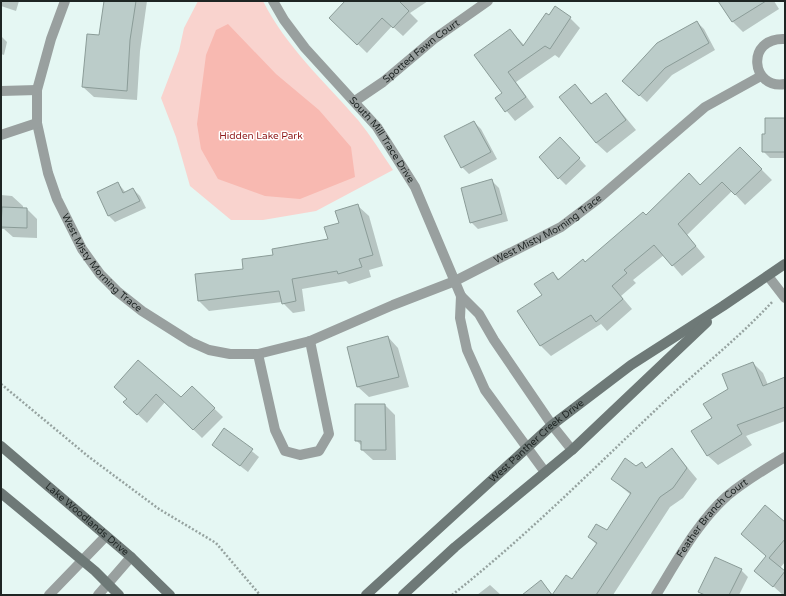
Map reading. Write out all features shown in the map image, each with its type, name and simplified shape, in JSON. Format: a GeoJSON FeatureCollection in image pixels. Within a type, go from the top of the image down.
{"type":"FeatureCollection","features":[{"type":"Feature","properties":{"kind":"street","name":"West Misty Morning Trace"},"geometry":{"type":"LineString","coordinates":[[65,1],[51,39],[37,90],[37,123],[48,173],[57,199],[82,249],[100,274],[118,292],[142,311],[191,342],[209,350],[230,354],[258,354],[310,341],[393,305],[455,281],[561,227],[598,199],[705,107],[761,76]]}},
{"type":"Feature","properties":{"kind":"street","name":"South Mill Trace Drive"},"geometry":{"type":"LineString","coordinates":[[273,1],[284,20],[305,48],[355,101],[377,127],[415,187],[461,296],[479,314],[494,340],[552,424],[572,450]]}},
{"type":"Feature","properties":{"kind":"street","name":"Spotted Fawn Court"},"geometry":{"type":"LineString","coordinates":[[355,101],[383,82],[434,39],[488,1]]}},
{"type":"Feature","properties":{"kind":"street"},"geometry":{"type":"LineString","coordinates":[[785,39],[769,41],[763,46],[757,60],[761,76],[773,84],[785,84]]}},
{"type":"Feature","properties":{"kind":"street"},"geometry":{"type":"LineString","coordinates":[[1,91],[37,90]]}},
{"type":"Feature","properties":{"kind":"street"},"geometry":{"type":"LineString","coordinates":[[1,135],[37,123]]}},
{"type":"Feature","properties":{"kind":"street","name":"West Panther Creek Drive"},"geometry":{"type":"LineString","coordinates":[[366,595],[552,424],[631,365],[785,264]]}},
{"type":"Feature","properties":{"kind":"street"},"geometry":{"type":"LineString","coordinates":[[768,276],[783,295]]}},
{"type":"Feature","properties":{"kind":"street","name":"South Mill Trace Drive"},"geometry":{"type":"LineString","coordinates":[[461,296],[460,318],[467,350],[485,390],[526,448],[546,472]]}},
{"type":"Feature","properties":{"kind":"street","name":"West Panther Creek Drive"},"geometry":{"type":"LineString","coordinates":[[403,595],[456,547],[572,450],[723,306]]}},
{"type":"Feature","properties":{"kind":"street"},"geometry":{"type":"LineString","coordinates":[[258,354],[275,430],[285,451],[300,455],[319,451],[329,434],[310,341]]}},
{"type":"Feature","properties":{"kind":"street","name":"Lake Woodlands Drive"},"geometry":{"type":"LineString","coordinates":[[1,446],[131,557],[170,595]]}},
{"type":"Feature","properties":{"kind":"street","name":"Feather Branch Court"},"geometry":{"type":"LineString","coordinates":[[656,595],[682,552],[705,520],[726,497],[755,475],[785,457]]}},
{"type":"Feature","properties":{"kind":"street"},"geometry":{"type":"LineString","coordinates":[[1,493],[83,561],[119,595]]}},
{"type":"Feature","properties":{"kind":"street"},"geometry":{"type":"LineString","coordinates":[[49,595],[106,536]]}},
{"type":"Feature","properties":{"kind":"street"},"geometry":{"type":"LineString","coordinates":[[98,595],[131,557]]}},
{"type":"Feature","properties":{"kind":"path"},"geometry":{"type":"LineString","coordinates":[[452,595],[540,522],[681,385],[752,324],[783,295]]}},
{"type":"Feature","properties":{"kind":"path"},"geometry":{"type":"LineString","coordinates":[[1,384],[89,457],[159,509],[216,543],[260,595]]}},
{"type":"Feature","properties":{"kind":"green space","name":"Hidden Lake Park"},"geometry":{"type":"Polygon","coordinates":[[[198,1],[263,1],[272,18],[294,49],[358,120],[393,170],[316,211],[263,220],[231,220],[190,186],[176,137],[161,98],[179,51],[184,28],[198,1]]]}},
{"type":"Feature","properties":{"kind":"shaded area"},"geometry":{"type":"Polygon","coordinates":[[[228,24],[276,74],[319,110],[351,147],[355,177],[300,199],[265,196],[218,179],[201,149],[197,124],[206,55],[216,30],[228,24]]]}},
{"type":"Feature","properties":{"kind":"building"},"geometry":{"type":"Polygon","coordinates":[[[104,1],[136,1],[130,40],[127,91],[82,87],[87,34],[99,35],[104,1]]]}},
{"type":"Feature","properties":{"kind":"building"},"geometry":{"type":"Polygon","coordinates":[[[345,1],[399,1],[409,11],[393,28],[382,18],[357,45],[329,18],[345,1]]]}},
{"type":"Feature","properties":{"kind":"building"},"geometry":{"type":"Polygon","coordinates":[[[718,1],[766,1],[732,22],[718,1]]]}},
{"type":"Feature","properties":{"kind":"building"},"geometry":{"type":"Polygon","coordinates":[[[555,6],[571,17],[550,49],[545,46],[508,72],[526,97],[505,112],[495,98],[502,93],[474,55],[510,29],[523,46],[546,13],[549,15],[555,6]]]}},
{"type":"Feature","properties":{"kind":"building"},"geometry":{"type":"Polygon","coordinates":[[[697,21],[709,43],[665,68],[639,96],[622,81],[657,43],[697,21]]]}},
{"type":"Feature","properties":{"kind":"building"},"geometry":{"type":"Polygon","coordinates":[[[575,84],[591,104],[606,93],[626,120],[596,143],[559,97],[575,84]]]}},
{"type":"Feature","properties":{"kind":"building"},"geometry":{"type":"Polygon","coordinates":[[[765,118],[785,118],[785,152],[762,152],[762,134],[765,134],[765,118]]]}},
{"type":"Feature","properties":{"kind":"building"},"geometry":{"type":"Polygon","coordinates":[[[474,121],[491,152],[461,168],[444,136],[474,121]]]}},
{"type":"Feature","properties":{"kind":"building"},"geometry":{"type":"Polygon","coordinates":[[[560,137],[580,158],[558,179],[539,157],[560,137]]]}},
{"type":"Feature","properties":{"kind":"building"},"geometry":{"type":"Polygon","coordinates":[[[740,147],[762,169],[735,195],[722,182],[678,224],[696,246],[672,266],[654,245],[624,270],[627,273],[612,286],[623,299],[596,322],[591,315],[540,346],[517,311],[542,295],[534,284],[553,272],[558,280],[583,259],[585,262],[643,212],[646,215],[689,173],[700,185],[740,147]]]}},
{"type":"Feature","properties":{"kind":"building"},"geometry":{"type":"Polygon","coordinates":[[[492,179],[502,214],[470,223],[461,188],[492,179]]]}},
{"type":"Feature","properties":{"kind":"building"},"geometry":{"type":"Polygon","coordinates":[[[118,182],[123,193],[133,188],[140,201],[108,216],[97,192],[118,182]]]}},
{"type":"Feature","properties":{"kind":"building"},"geometry":{"type":"Polygon","coordinates":[[[358,204],[373,255],[359,259],[362,267],[338,274],[337,271],[292,279],[296,301],[282,304],[279,291],[198,301],[195,274],[243,269],[242,259],[273,255],[272,249],[328,239],[324,227],[339,223],[335,211],[358,204]]]}},
{"type":"Feature","properties":{"kind":"building"},"geometry":{"type":"Polygon","coordinates":[[[2,207],[27,208],[27,228],[1,227],[2,207]]]}},
{"type":"Feature","properties":{"kind":"building"},"geometry":{"type":"Polygon","coordinates":[[[388,336],[399,377],[357,387],[347,347],[388,336]]]}},
{"type":"Feature","properties":{"kind":"building"},"geometry":{"type":"Polygon","coordinates":[[[138,360],[181,397],[192,386],[215,408],[193,430],[156,394],[137,415],[123,402],[127,399],[114,387],[138,360]]]}},
{"type":"Feature","properties":{"kind":"building"},"geometry":{"type":"Polygon","coordinates":[[[753,362],[763,386],[785,377],[785,407],[737,425],[742,434],[707,456],[691,431],[712,418],[703,404],[728,389],[722,374],[753,362]]]}},
{"type":"Feature","properties":{"kind":"building"},"geometry":{"type":"Polygon","coordinates":[[[355,404],[385,404],[386,450],[361,450],[361,441],[355,441],[355,404]]]}},
{"type":"Feature","properties":{"kind":"building"},"geometry":{"type":"Polygon","coordinates":[[[224,428],[253,449],[240,466],[212,445],[224,428]]]}},
{"type":"Feature","properties":{"kind":"building"},"geometry":{"type":"Polygon","coordinates":[[[672,448],[687,468],[673,488],[660,497],[596,595],[552,595],[566,575],[572,579],[597,543],[588,537],[596,524],[607,530],[631,493],[611,479],[625,458],[636,466],[642,462],[646,468],[672,448]]]}},
{"type":"Feature","properties":{"kind":"building"},"geometry":{"type":"Polygon","coordinates":[[[765,505],[785,522],[785,539],[769,558],[785,571],[773,587],[754,571],[766,556],[741,534],[765,505]]]}},
{"type":"Feature","properties":{"kind":"building"},"geometry":{"type":"Polygon","coordinates":[[[715,557],[742,569],[729,595],[705,595],[698,592],[715,557]]]}},
{"type":"Feature","properties":{"kind":"building"},"geometry":{"type":"Polygon","coordinates":[[[541,580],[552,595],[522,595],[541,580]]]}}]}
